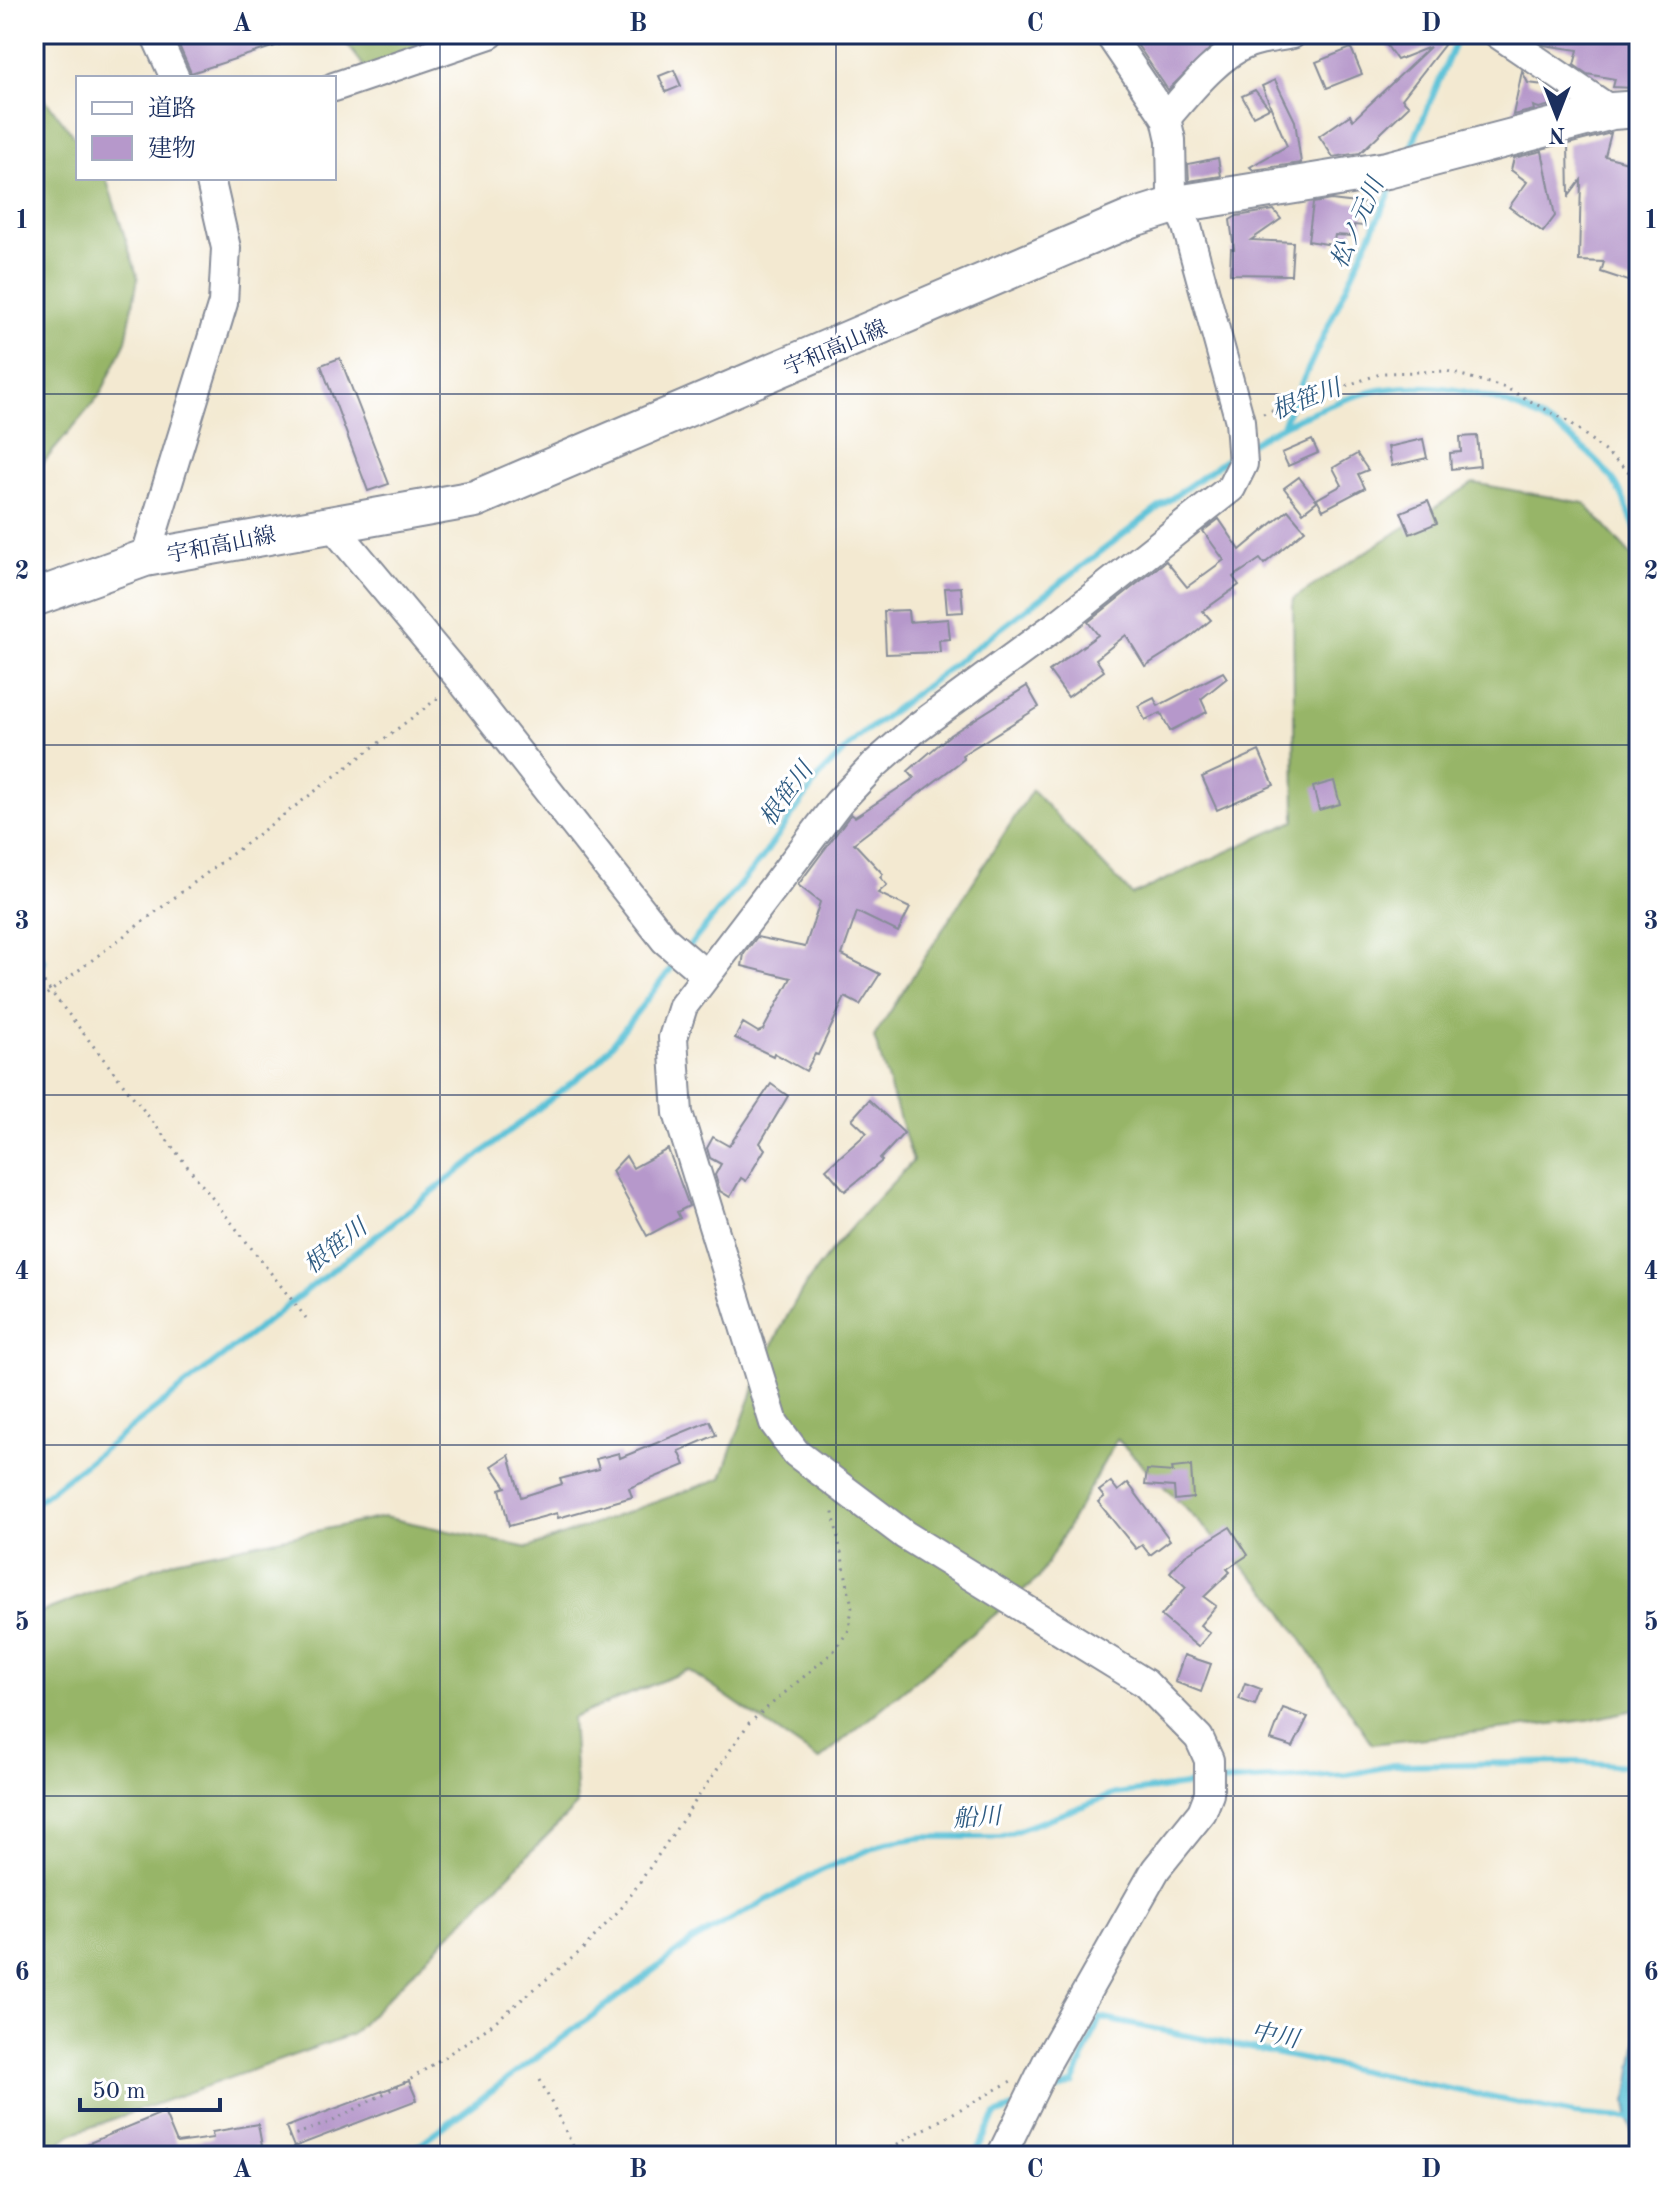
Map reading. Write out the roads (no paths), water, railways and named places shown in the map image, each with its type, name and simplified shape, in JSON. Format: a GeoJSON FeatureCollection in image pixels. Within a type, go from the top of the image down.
{"type":"FeatureCollection","features":[{"type":"Feature","properties":{"kind":"main road","name":"宇和高山線"},"geometry":{"type":"LineString","coordinates":[[34,598],[145,558],[475,499],[1130,219],[1177,204],[1402,166],[1626,110]]}},
{"type":"Feature","properties":{"kind":"street"},"geometry":{"type":"LineString","coordinates":[[155,34],[174,76]]}},
{"type":"Feature","properties":{"kind":"street"},"geometry":{"type":"LineString","coordinates":[[336,86],[490,34]]}},
{"type":"Feature","properties":{"kind":"street"},"geometry":{"type":"LineString","coordinates":[[1001,2156],[1048,2060],[1156,1869],[1202,1812],[1209,1794],[1209,1760],[1199,1738],[1145,1683],[905,1535],[796,1453],[774,1423],[678,1113],[673,1038],[683,1006],[701,972],[838,803],[873,766],[915,729],[1061,622],[1231,488],[1243,464],[1242,428],[1187,227],[1172,192],[1171,140],[1166,118],[1109,34]]}},
{"type":"Feature","properties":{"kind":"street"},"geometry":{"type":"LineString","coordinates":[[1166,118],[1191,89],[1234,52],[1249,43],[1292,34]]}},
{"type":"Feature","properties":{"kind":"street"},"geometry":{"type":"LineString","coordinates":[[1498,34],[1626,110]]}},
{"type":"Feature","properties":{"kind":"street"},"geometry":{"type":"LineString","coordinates":[[145,558],[205,372],[223,303],[226,248],[210,180]]}},
{"type":"Feature","properties":{"kind":"street"},"geometry":{"type":"LineString","coordinates":[[331,524],[461,680],[673,947],[701,972]]}},
{"type":"Feature","properties":{"kind":"water"},"geometry":{"type":"Polygon","coordinates":[[[1639,2028],[1639,2156],[1635,2156],[1627,2100],[1639,2028]]]}},
{"type":"Feature","properties":{"kind":"waterway","name":"松ノ元川"},"geometry":{"type":"LineString","coordinates":[[1409,152],[1459,34]]}},
{"type":"Feature","properties":{"kind":"waterway","name":"松ノ元川"},"geometry":{"type":"LineString","coordinates":[[1283,423],[1396,180]]}},
{"type":"Feature","properties":{"kind":"waterway","name":"根笹川"},"geometry":{"type":"LineString","coordinates":[[1251,443],[1317,410],[1371,392],[1417,387],[1479,395],[1538,417],[1589,453],[1615,483],[1639,537]]}},
{"type":"Feature","properties":{"kind":"waterway","name":"根笹川"},"geometry":{"type":"LineString","coordinates":[[687,949],[762,858],[822,773],[860,736],[1158,508],[1235,453]]}},
{"type":"Feature","properties":{"kind":"waterway"},"geometry":{"type":"LineString","coordinates":[[34,949],[44,961],[34,982]]}},
{"type":"Feature","properties":{"kind":"waterway","name":"根笹川"},"geometry":{"type":"LineString","coordinates":[[34,1504],[598,1062],[677,961]]}},
{"type":"Feature","properties":{"kind":"waterway","name":"船川"},"geometry":{"type":"LineString","coordinates":[[1216,1782],[1348,1775],[1393,1765],[1579,1762],[1639,1767]]}},
{"type":"Feature","properties":{"kind":"waterway","name":"船川"},"geometry":{"type":"LineString","coordinates":[[404,2156],[694,1940],[820,1871],[885,1843],[924,1837],[1000,1837],[1115,1794],[1201,1783]]}},
{"type":"Feature","properties":{"kind":"waterway","name":"中川"},"geometry":{"type":"LineString","coordinates":[[1042,2096],[1073,2084],[1100,2018],[1574,2114],[1639,2119]]}},
{"type":"Feature","properties":{"kind":"waterway","name":"中川"},"geometry":{"type":"LineString","coordinates":[[974,2156],[996,2115],[1013,2108]]}}]}
